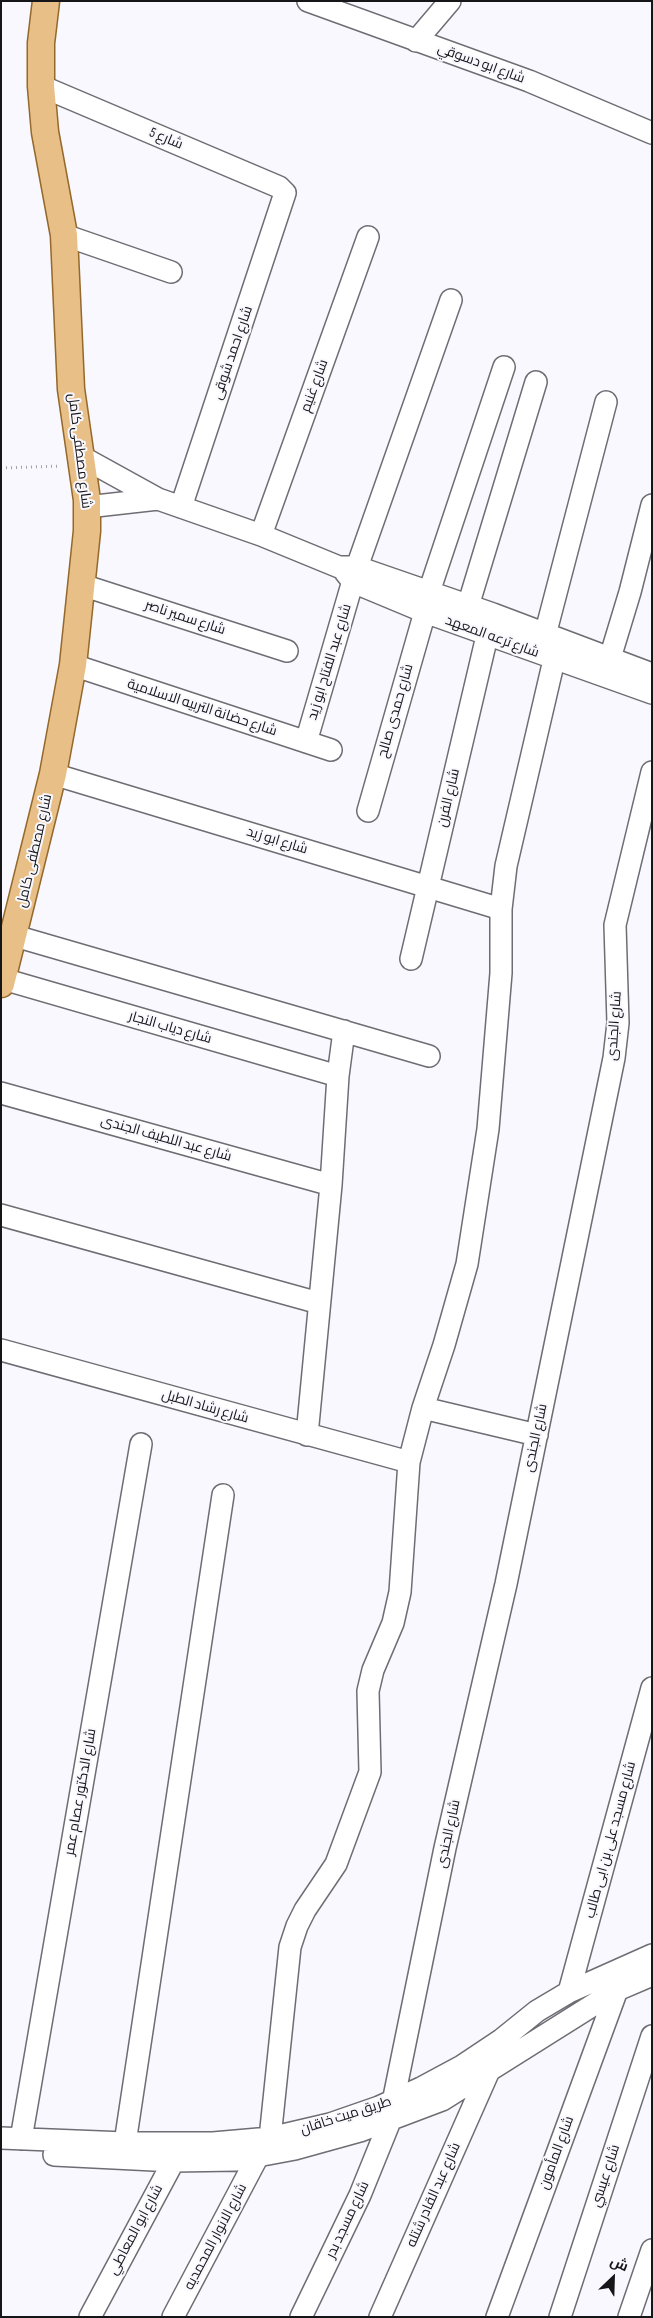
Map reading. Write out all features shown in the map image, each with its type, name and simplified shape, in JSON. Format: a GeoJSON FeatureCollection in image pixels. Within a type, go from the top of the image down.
{"type":"FeatureCollection","features":[{"type":"Feature","properties":{"kind":"main road","name":"شارع مصطفى كامل"},"geometry":{"type":"LineString","coordinates":[[2,982],[15,936],[53,774],[73,666],[82,585],[87,507],[71,389],[64,235],[45,132],[41,86],[41,44],[46,1]]}},
{"type":"Feature","properties":{"kind":"street","name":"شارع ابو دسوقي"},"geometry":{"type":"LineString","coordinates":[[308,1],[536,84],[652,133]]}},
{"type":"Feature","properties":{"kind":"street"},"geometry":{"type":"LineString","coordinates":[[416,41],[450,1]]}},
{"type":"Feature","properties":{"kind":"street","name":"شارع 5"},"geometry":{"type":"LineString","coordinates":[[41,86],[279,187],[286,193],[285,198]]}},
{"type":"Feature","properties":{"kind":"street","name":"شارع احمد شوقى"},"geometry":{"type":"LineString","coordinates":[[181,507],[285,198]]}},
{"type":"Feature","properties":{"kind":"street"},"geometry":{"type":"LineString","coordinates":[[64,235],[171,272]]}},
{"type":"Feature","properties":{"kind":"street","name":"شارع غنيم"},"geometry":{"type":"LineString","coordinates":[[261,535],[368,237]]}},
{"type":"Feature","properties":{"kind":"street","name":"شارع عبد الفتاح ابو زيد"},"geometry":{"type":"LineString","coordinates":[[306,742],[350,572],[450,300]]}},
{"type":"Feature","properties":{"kind":"street","name":"شارع حمدى صالح"},"geometry":{"type":"LineString","coordinates":[[368,811],[427,602],[504,367]]}},
{"type":"Feature","properties":{"kind":"street"},"geometry":{"type":"LineString","coordinates":[[468,606],[536,382]]}},
{"type":"Feature","properties":{"kind":"street"},"geometry":{"type":"LineString","coordinates":[[545,634],[606,402]]}},
{"type":"Feature","properties":{"kind":"street","name":"شارع ترعه المعهد"},"geometry":{"type":"LineString","coordinates":[[80,456],[158,499],[261,535],[427,602],[487,636],[652,693]]}},
{"type":"Feature","properties":{"kind":"street","name":"شارع ترعه المعهد"},"geometry":{"type":"LineString","coordinates":[[87,507],[158,499]]}},
{"type":"Feature","properties":{"kind":"street"},"geometry":{"type":"LineString","coordinates":[[610,658],[630,592],[652,505]]}},
{"type":"Feature","properties":{"kind":"street","name":"شارع سمير ناصر"},"geometry":{"type":"LineString","coordinates":[[82,585],[287,651]]}},
{"type":"Feature","properties":{"kind":"street","name":"شارع ترعه المعهد"},"geometry":{"type":"LineString","coordinates":[[427,602],[468,606],[652,674]]}},
{"type":"Feature","properties":{"kind":"street"},"geometry":{"type":"LineString","coordinates":[[514,646],[518,624]]}},
{"type":"Feature","properties":{"kind":"street","name":"شارع الفرن"},"geometry":{"type":"LineString","coordinates":[[411,959],[487,636]]}},
{"type":"Feature","properties":{"kind":"street"},"geometry":{"type":"LineString","coordinates":[[270,2138],[290,1947],[305,1910],[336,1864],[370,1772],[368,1692],[373,1670],[388,1638],[399,1599],[410,1462],[423,1408],[456,1304],[474,1222],[488,1129],[502,973],[501,909],[506,866],[554,660]]}},
{"type":"Feature","properties":{"kind":"street","name":"شارع حضانة التربيه الاسلامية"},"geometry":{"type":"LineString","coordinates":[[73,666],[331,750]]}},
{"type":"Feature","properties":{"kind":"street","name":"شارع الجندى"},"geometry":{"type":"LineString","coordinates":[[392,2111],[445,1848],[506,1584],[614,1058],[618,1024],[616,925],[652,772]]}},
{"type":"Feature","properties":{"kind":"street","name":"شارع ابو زيد"},"geometry":{"type":"LineString","coordinates":[[53,774],[501,909]]}},
{"type":"Feature","properties":{"kind":"street"},"geometry":{"type":"LineString","coordinates":[[15,936],[430,1056]]}},
{"type":"Feature","properties":{"kind":"street","name":"شارع دياب النجار"},"geometry":{"type":"LineString","coordinates":[[2,982],[338,1076]]}},
{"type":"Feature","properties":{"kind":"street"},"geometry":{"type":"LineString","coordinates":[[306,1435],[331,1185],[338,1076],[344,1031]]}},
{"type":"Feature","properties":{"kind":"street","name":"شارع عبد اللطيف الجندى"},"geometry":{"type":"LineString","coordinates":[[1,1093],[331,1185]]}},
{"type":"Feature","properties":{"kind":"street"},"geometry":{"type":"LineString","coordinates":[[1,1215],[319,1303]]}},
{"type":"Feature","properties":{"kind":"street","name":"شارع رشاد الطبل"},"geometry":{"type":"LineString","coordinates":[[1,1350],[410,1462]]}},
{"type":"Feature","properties":{"kind":"street"},"geometry":{"type":"LineString","coordinates":[[423,1408],[537,1435]]}},
{"type":"Feature","properties":{"kind":"street","name":"شارع الدكتور عصام عمر"},"geometry":{"type":"LineString","coordinates":[[11,2139],[141,1444]]}},
{"type":"Feature","properties":{"kind":"street"},"geometry":{"type":"LineString","coordinates":[[125,2143],[223,1495]]}},
{"type":"Feature","properties":{"kind":"street","name":"شارع مسجد على بن ابى طالب"},"geometry":{"type":"LineString","coordinates":[[569,1992],[652,1688]]}},
{"type":"Feature","properties":{"kind":"street","name":"طريق ميت خاقان"},"geometry":{"type":"LineString","coordinates":[[11,2139],[125,2143],[178,2152],[211,2161],[258,2156],[329,2141],[392,2111],[501,2040],[537,2011],[569,1992],[652,1955]]}},
{"type":"Feature","properties":{"kind":"street","name":"طريق ميت خاقان"},"geometry":{"type":"LineString","coordinates":[[1,2153],[178,2152],[270,2138],[442,2100],[488,2073],[617,1990],[652,1975]]}},
{"type":"Feature","properties":{"kind":"street","name":"شارع المأمون"},"geometry":{"type":"LineString","coordinates":[[497,2317],[617,1990]]}},
{"type":"Feature","properties":{"kind":"street","name":"شارع عيسي"},"geometry":{"type":"LineString","coordinates":[[560,2317],[652,2036]]}},
{"type":"Feature","properties":{"kind":"street","name":"شارع عبد القادر شتله"},"geometry":{"type":"LineString","coordinates":[[380,2317],[488,2073]]}},
{"type":"Feature","properties":{"kind":"street","name":"شارع مسجد بدر"},"geometry":{"type":"LineString","coordinates":[[301,2317],[360,2195],[392,2111]]}},
{"type":"Feature","properties":{"kind":"street","name":"شارع ابو المعاطي"},"geometry":{"type":"LineString","coordinates":[[90,2317],[178,2152]]}},
{"type":"Feature","properties":{"kind":"street","name":"شارع الانوار المحمديه"},"geometry":{"type":"LineString","coordinates":[[173,2317],[258,2156]]}},
{"type":"Feature","properties":{"kind":"street"},"geometry":{"type":"LineString","coordinates":[[629,2317],[652,2250]]}},
{"type":"Feature","properties":{"kind":"path"},"geometry":{"type":"LineString","coordinates":[[1,468],[51,467]]}}]}
